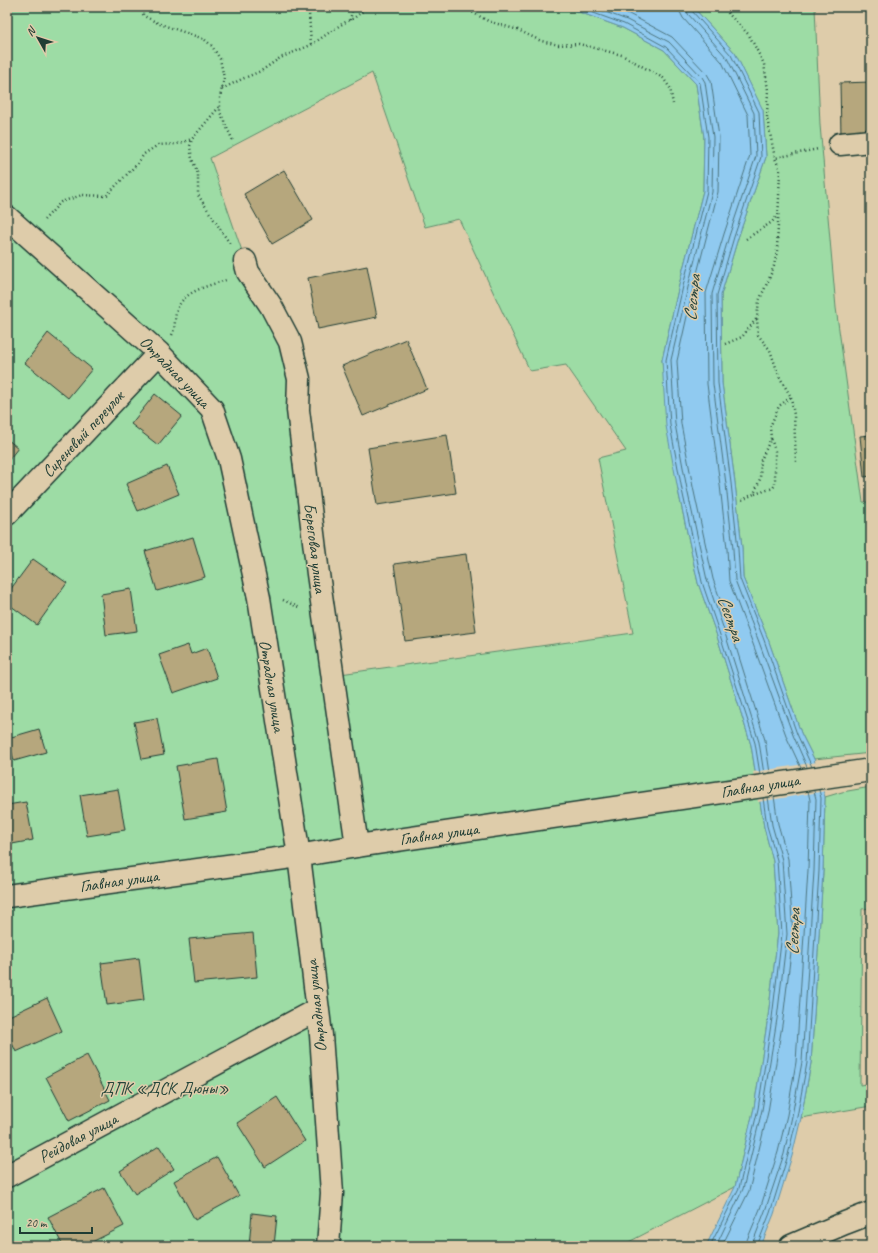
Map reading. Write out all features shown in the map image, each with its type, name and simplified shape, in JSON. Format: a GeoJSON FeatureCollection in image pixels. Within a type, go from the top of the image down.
{"type":"FeatureCollection","features":[{"type":"Feature","properties":{"kind":"main road"},"geometry":{"type":"LineString","coordinates":[[840,144],[871,141]]}},
{"type":"Feature","properties":{"kind":"main road","name":"Отрадная улица"},"geometry":{"type":"LineString","coordinates":[[7,217],[159,353],[212,409],[229,459],[259,598],[299,856],[321,1035],[332,1193],[328,1246]]}},
{"type":"Feature","properties":{"kind":"main road","name":"Береговая улица"},"geometry":{"type":"LineString","coordinates":[[247,266],[290,342],[297,372],[298,410],[324,614],[357,846]]}},
{"type":"Feature","properties":{"kind":"main road","name":"Сиреневый переулок"},"geometry":{"type":"LineString","coordinates":[[7,514],[159,353]]}},
{"type":"Feature","properties":{"kind":"main road","name":"Главная улица"},"geometry":{"type":"LineString","coordinates":[[7,896],[299,856],[357,846],[731,791],[840,773],[871,770]]}},
{"type":"Feature","properties":{"kind":"main road","name":"Рейдовая улица"},"geometry":{"type":"LineString","coordinates":[[7,1176],[318,1009]]}},
{"type":"Feature","properties":{"kind":"main road"},"geometry":{"type":"LineString","coordinates":[[791,1246],[845,1222],[871,1213]]}},
{"type":"Feature","properties":{"kind":"path"},"geometry":{"type":"LineString","coordinates":[[139,7],[144,16],[160,24],[204,39],[212,46],[220,59],[224,78],[220,112],[233,141]]}},
{"type":"Feature","properties":{"kind":"path"},"geometry":{"type":"LineString","coordinates":[[310,7],[311,45]]}},
{"type":"Feature","properties":{"kind":"path"},"geometry":{"type":"LineString","coordinates":[[350,20],[353,7]]}},
{"type":"Feature","properties":{"kind":"path"},"geometry":{"type":"LineString","coordinates":[[222,90],[261,71],[280,58],[311,45],[354,18],[368,7]]}},
{"type":"Feature","properties":{"kind":"path"},"geometry":{"type":"LineString","coordinates":[[438,7],[463,7],[488,21],[518,30],[541,41],[558,45],[579,44],[622,55],[663,78],[670,88],[673,104]]}},
{"type":"Feature","properties":{"kind":"path"},"geometry":{"type":"LineString","coordinates":[[722,7],[749,35],[764,64],[768,90],[767,118],[775,158],[780,170],[777,216],[777,251],[767,284],[759,301],[757,317],[758,335],[770,350],[779,376],[792,397],[796,463]]}},
{"type":"Feature","properties":{"kind":"path"},"geometry":{"type":"LineString","coordinates":[[30,238],[61,202],[82,195],[106,196],[138,163],[144,154],[158,146],[177,144],[192,138],[220,106]]}},
{"type":"Feature","properties":{"kind":"path"},"geometry":{"type":"LineString","coordinates":[[159,353],[168,344],[174,330],[176,312],[182,300],[200,289],[247,266],[226,238],[198,195],[198,174],[192,159],[190,146],[192,138]]}},
{"type":"Feature","properties":{"kind":"path"},"geometry":{"type":"LineString","coordinates":[[775,158],[840,144]]}},
{"type":"Feature","properties":{"kind":"path"},"geometry":{"type":"LineString","coordinates":[[746,239],[772,222],[777,216]]}},
{"type":"Feature","properties":{"kind":"path"},"geometry":{"type":"LineString","coordinates":[[725,344],[742,337],[757,317]]}},
{"type":"Feature","properties":{"kind":"path"},"geometry":{"type":"LineString","coordinates":[[742,500],[754,494],[773,488],[775,485],[775,451],[771,438],[770,427],[779,406],[792,397]]}},
{"type":"Feature","properties":{"kind":"path"},"geometry":{"type":"LineString","coordinates":[[754,494],[760,479],[761,460],[771,438]]}},
{"type":"Feature","properties":{"kind":"path"},"geometry":{"type":"LineString","coordinates":[[278,598],[308,612],[324,614]]}},
{"type":"Feature","properties":{"kind":"green space","name":"ДПК «ДСК Дюны»"},"geometry":{"type":"Polygon","coordinates":[[[7,7],[565,7],[623,28],[664,50],[696,84],[704,137],[703,191],[662,360],[678,490],[698,583],[716,633],[751,745],[764,827],[773,861],[778,933],[768,1017],[754,1108],[735,1187],[621,1246],[7,1246],[7,7]],[[372,73],[210,158],[253,278],[290,342],[333,675],[633,633],[598,458],[626,451],[566,365],[530,371],[459,219],[425,227],[372,73]]]}},
{"type":"Feature","properties":{"kind":"green space"},"geometry":{"type":"Polygon","coordinates":[[[693,7],[815,7],[820,125],[836,308],[863,502],[871,502],[871,753],[814,759],[801,733],[768,639],[743,578],[742,548],[735,483],[722,383],[721,295],[738,238],[766,157],[763,111],[735,53],[693,7]]]}},
{"type":"Feature","properties":{"kind":"green space"},"geometry":{"type":"Polygon","coordinates":[[[871,787],[871,908],[862,909],[860,1085],[871,1083],[871,1106],[801,1118],[811,1063],[823,871],[825,797],[842,792],[871,787]]]}},
{"type":"Feature","properties":{"kind":"water","name":"Сестра"},"geometry":{"type":"Polygon","coordinates":[[[565,7],[693,7],[735,53],[763,110],[766,157],[738,238],[721,295],[722,383],[742,548],[743,578],[768,639],[801,733],[814,759],[825,797],[823,871],[811,1063],[801,1118],[792,1156],[774,1214],[761,1246],[706,1246],[735,1187],[754,1108],[768,1017],[778,933],[773,861],[764,827],[751,745],[716,633],[698,583],[666,426],[662,360],[703,191],[704,137],[696,84],[664,50],[623,28],[565,7]]]}},
{"type":"Feature","properties":{"kind":"pier"},"geometry":{"type":"Polygon","coordinates":[[[817,762],[826,791],[758,802],[753,772],[817,762]]]}},
{"type":"Feature","properties":{"kind":"building"},"geometry":{"type":"Polygon","coordinates":[[[871,82],[871,135],[841,136],[840,83],[871,82]]]}},
{"type":"Feature","properties":{"kind":"building"},"geometry":{"type":"Polygon","coordinates":[[[284,170],[313,220],[272,244],[244,194],[284,170]]]}},
{"type":"Feature","properties":{"kind":"building"},"geometry":{"type":"Polygon","coordinates":[[[367,266],[377,317],[318,329],[308,278],[367,266]]]}},
{"type":"Feature","properties":{"kind":"building"},"geometry":{"type":"Polygon","coordinates":[[[48,333],[92,369],[68,398],[25,363],[48,333]]]}},
{"type":"Feature","properties":{"kind":"building"},"geometry":{"type":"Polygon","coordinates":[[[406,339],[427,389],[363,416],[342,366],[406,339]]]}},
{"type":"Feature","properties":{"kind":"building"},"geometry":{"type":"Polygon","coordinates":[[[155,394],[182,416],[158,445],[131,424],[155,394]]]}},
{"type":"Feature","properties":{"kind":"building"},"geometry":{"type":"Polygon","coordinates":[[[447,435],[456,493],[377,505],[368,448],[447,435]]]}},
{"type":"Feature","properties":{"kind":"building"},"geometry":{"type":"Polygon","coordinates":[[[871,435],[871,476],[864,477],[860,436],[871,435]]]}},
{"type":"Feature","properties":{"kind":"building"},"geometry":{"type":"Polygon","coordinates":[[[7,439],[18,448],[7,462],[7,439]]]}},
{"type":"Feature","properties":{"kind":"building"},"geometry":{"type":"Polygon","coordinates":[[[167,466],[179,494],[138,511],[126,484],[167,466]]]}},
{"type":"Feature","properties":{"kind":"building"},"geometry":{"type":"Polygon","coordinates":[[[193,537],[205,577],[157,591],[145,551],[193,537]]]}},
{"type":"Feature","properties":{"kind":"building"},"geometry":{"type":"Polygon","coordinates":[[[466,554],[476,632],[405,641],[394,564],[466,554]]]}},
{"type":"Feature","properties":{"kind":"building"},"geometry":{"type":"Polygon","coordinates":[[[33,559],[67,583],[37,625],[7,603],[7,594],[33,559]]]}},
{"type":"Feature","properties":{"kind":"building"},"geometry":{"type":"Polygon","coordinates":[[[131,589],[137,631],[106,635],[101,594],[131,589]]]}},
{"type":"Feature","properties":{"kind":"building"},"geometry":{"type":"Polygon","coordinates":[[[188,645],[191,654],[207,648],[217,678],[173,693],[159,655],[188,645]]]}},
{"type":"Feature","properties":{"kind":"building"},"geometry":{"type":"Polygon","coordinates":[[[157,718],[164,755],[142,759],[134,722],[157,718]]]}},
{"type":"Feature","properties":{"kind":"building"},"geometry":{"type":"Polygon","coordinates":[[[39,729],[46,752],[14,761],[8,738],[39,729]]]}},
{"type":"Feature","properties":{"kind":"building"},"geometry":{"type":"Polygon","coordinates":[[[218,759],[227,812],[185,819],[176,766],[218,759]]]}},
{"type":"Feature","properties":{"kind":"building"},"geometry":{"type":"Polygon","coordinates":[[[118,789],[125,830],[87,836],[80,795],[118,789]]]}},
{"type":"Feature","properties":{"kind":"building"},"geometry":{"type":"Polygon","coordinates":[[[26,802],[33,840],[7,845],[7,805],[26,802]]]}},
{"type":"Feature","properties":{"kind":"building"},"geometry":{"type":"Polygon","coordinates":[[[253,933],[257,977],[194,983],[189,939],[253,933]]]}},
{"type":"Feature","properties":{"kind":"building"},"geometry":{"type":"Polygon","coordinates":[[[139,958],[144,1000],[107,1005],[101,963],[139,958]]]}},
{"type":"Feature","properties":{"kind":"building"},"geometry":{"type":"Polygon","coordinates":[[[47,998],[62,1031],[16,1052],[7,1032],[7,1017],[47,998]]]}},
{"type":"Feature","properties":{"kind":"building"},"geometry":{"type":"Polygon","coordinates":[[[87,1055],[110,1100],[69,1121],[46,1077],[87,1055]]]}},
{"type":"Feature","properties":{"kind":"building"},"geometry":{"type":"Polygon","coordinates":[[[277,1097],[305,1141],[265,1167],[237,1123],[277,1097]]]}},
{"type":"Feature","properties":{"kind":"building"},"geometry":{"type":"Polygon","coordinates":[[[159,1146],[174,1169],[135,1194],[120,1171],[159,1146]]]}},
{"type":"Feature","properties":{"kind":"building"},"geometry":{"type":"Polygon","coordinates":[[[217,1157],[239,1196],[195,1220],[174,1181],[217,1157]]]}},
{"type":"Feature","properties":{"kind":"building"},"geometry":{"type":"Polygon","coordinates":[[[104,1188],[124,1226],[84,1246],[63,1246],[48,1217],[104,1188]]]}},
{"type":"Feature","properties":{"kind":"building"},"geometry":{"type":"Polygon","coordinates":[[[252,1213],[277,1216],[274,1246],[249,1246],[252,1213]]]}}]}
